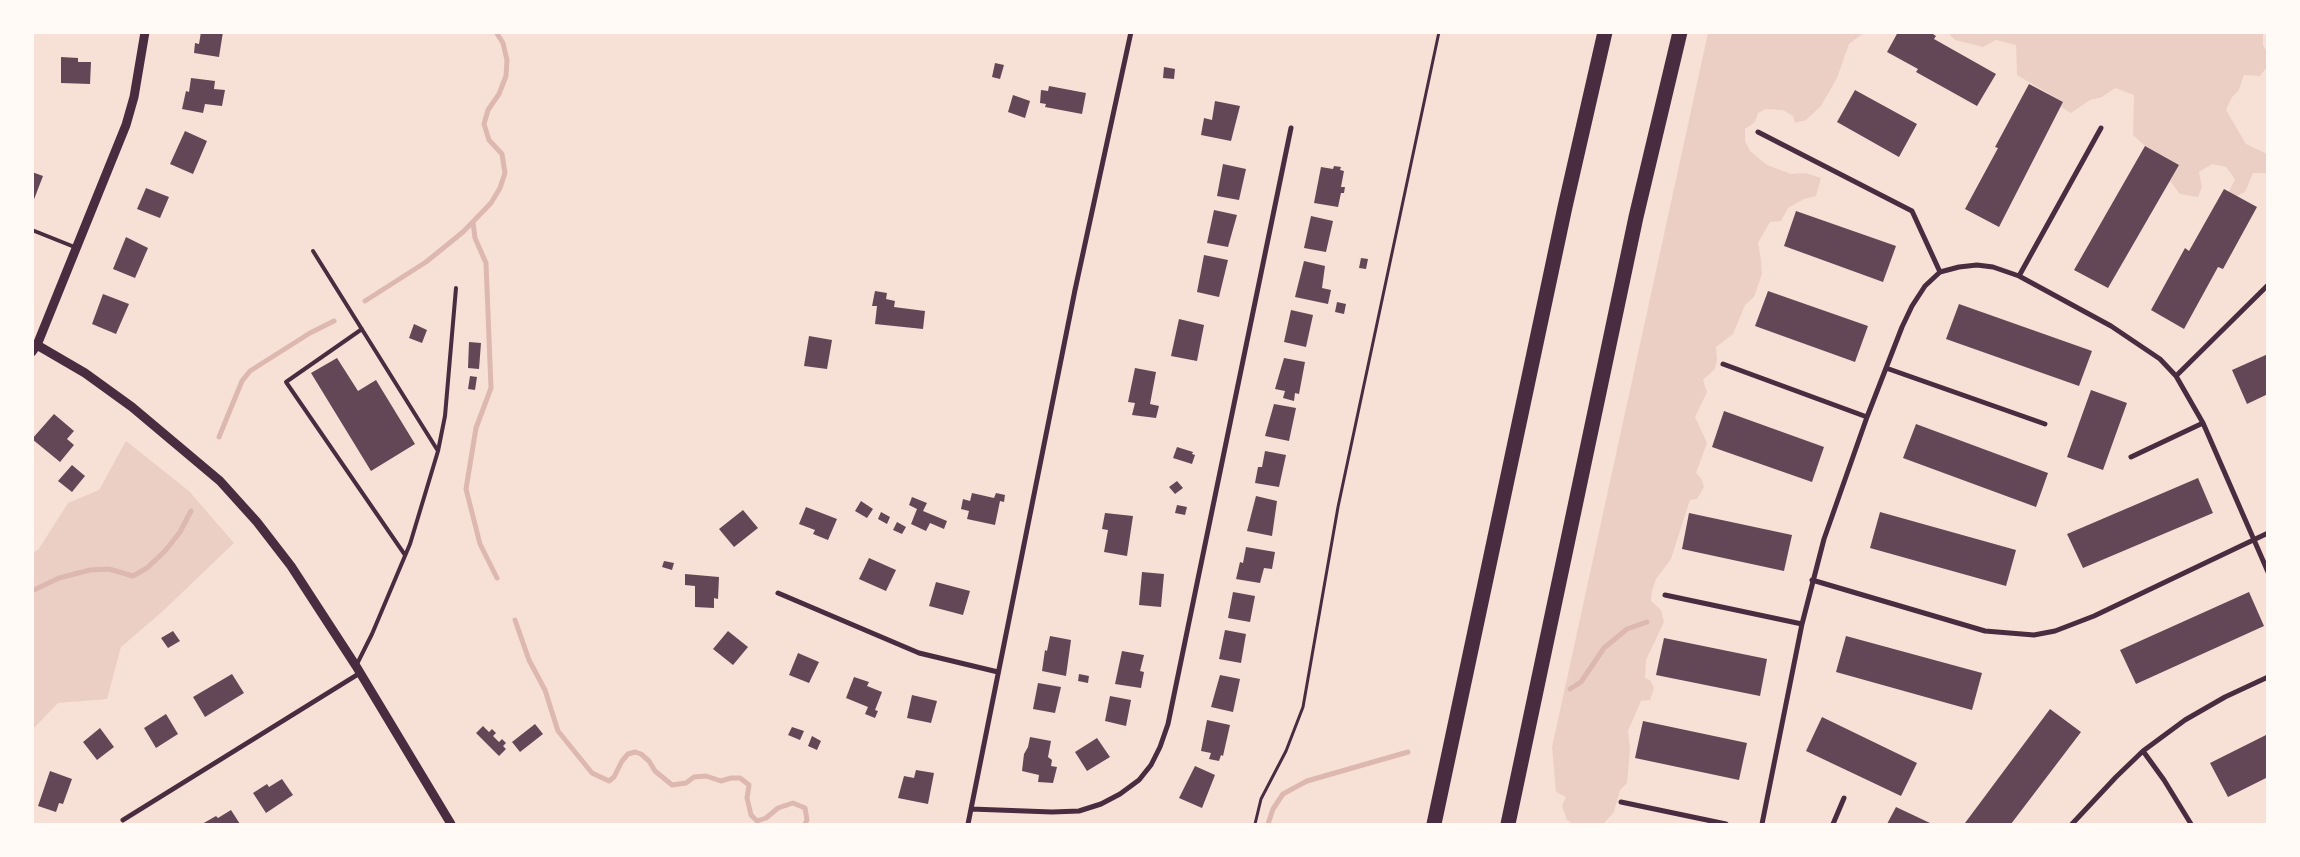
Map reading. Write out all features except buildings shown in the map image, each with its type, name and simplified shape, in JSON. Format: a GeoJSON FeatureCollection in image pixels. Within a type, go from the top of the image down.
{"type":"FeatureCollection","features":[{"type":"Feature","properties":{"kind":"highway"},"geometry":{"type":"LineString","coordinates":[[1434,824],[1563,217],[1605,32]]}},
{"type":"Feature","properties":{"kind":"highway"},"geometry":{"type":"LineString","coordinates":[[1508,824],[1636,217],[1680,32]]}},
{"type":"Feature","properties":{"kind":"street"},"geometry":{"type":"LineString","coordinates":[[145,32],[136,88],[126,125],[35,348],[85,373],[132,407],[220,481],[257,522],[291,566],[358,670],[451,824]]}},
{"type":"Feature","properties":{"kind":"street"},"geometry":{"type":"LineString","coordinates":[[968,824],[1073,299],[1131,32]]}},
{"type":"Feature","properties":{"kind":"street"},"geometry":{"type":"LineString","coordinates":[[971,809],[1052,812],[1079,810],[1101,804],[1120,794],[1139,780],[1151,765],[1160,747],[1170,714],[1291,128]]}},
{"type":"Feature","properties":{"kind":"street"},"geometry":{"type":"LineString","coordinates":[[2019,276],[2101,128]]}},
{"type":"Feature","properties":{"kind":"street"},"geometry":{"type":"LineString","coordinates":[[1758,132],[1912,212],[1940,272]]}},
{"type":"Feature","properties":{"kind":"street"},"geometry":{"type":"LineString","coordinates":[[1762,824],[1802,624],[1824,539],[1867,417],[1912,306],[1925,286],[1940,272],[1959,266],[1977,265],[1993,267],[2019,276],[2138,342],[2160,359],[2176,376],[2203,423],[2268,572]]}},
{"type":"Feature","properties":{"kind":"street"},"geometry":{"type":"LineString","coordinates":[[2176,376],[2268,285]]}},
{"type":"Feature","properties":{"kind":"street"},"geometry":{"type":"LineString","coordinates":[[1722,364],[1867,417]]}},
{"type":"Feature","properties":{"kind":"street"},"geometry":{"type":"LineString","coordinates":[[1886,368],[2045,424]]}},
{"type":"Feature","properties":{"kind":"street"},"geometry":{"type":"LineString","coordinates":[[2131,457],[2203,423]]}},
{"type":"Feature","properties":{"kind":"street"},"geometry":{"type":"LineString","coordinates":[[1812,580],[1985,631],[2034,635],[2055,631],[2094,616],[2268,533]]}},
{"type":"Feature","properties":{"kind":"street"},"geometry":{"type":"LineString","coordinates":[[778,593],[919,653],[998,672]]}},
{"type":"Feature","properties":{"kind":"street"},"geometry":{"type":"LineString","coordinates":[[1665,595],[1802,624]]}},
{"type":"Feature","properties":{"kind":"street"},"geometry":{"type":"LineString","coordinates":[[123,820],[358,670]]}},
{"type":"Feature","properties":{"kind":"street"},"geometry":{"type":"LineString","coordinates":[[2072,824],[2116,776],[2143,751],[2185,720],[2224,697],[2268,677]]}},
{"type":"Feature","properties":{"kind":"street"},"geometry":{"type":"LineString","coordinates":[[2143,751],[2164,780],[2191,824]]}},
{"type":"Feature","properties":{"kind":"street"},"geometry":{"type":"LineString","coordinates":[[1833,824],[1844,798]]}},
{"type":"Feature","properties":{"kind":"street"},"geometry":{"type":"LineString","coordinates":[[1621,802],[1726,824]]}},
{"type":"Feature","properties":{"kind":"lane"},"geometry":{"type":"LineString","coordinates":[[32,230],[77,248]]}},
{"type":"Feature","properties":{"kind":"lane"},"geometry":{"type":"LineString","coordinates":[[313,251],[438,451]]}},
{"type":"Feature","properties":{"kind":"lane"},"geometry":{"type":"LineString","coordinates":[[358,670],[406,555],[438,451],[445,416],[456,288]]}},
{"type":"Feature","properties":{"kind":"lane"},"geometry":{"type":"LineString","coordinates":[[362,329],[286,382],[406,555]]}},
{"type":"Feature","properties":{"kind":"path"},"geometry":{"type":"LineString","coordinates":[[1255,824],[1261,799],[1286,751],[1303,707],[1338,507],[1439,32]]}},
{"type":"Feature","properties":{"kind":"shaded area"},"geometry":{"type":"Polygon","coordinates":[[[1708,33],[1864,33],[1849,44],[1837,78],[1821,106],[1806,120],[1795,123],[1793,116],[1783,110],[1766,109],[1758,113],[1755,122],[1745,129],[1745,141],[1750,151],[1767,165],[1791,174],[1806,173],[1821,178],[1816,196],[1804,199],[1788,208],[1781,221],[1770,222],[1758,243],[1762,274],[1754,297],[1745,305],[1733,334],[1716,347],[1717,360],[1715,369],[1703,380],[1707,392],[1695,417],[1707,443],[1696,473],[1701,478],[1704,487],[1697,499],[1690,500],[1671,559],[1656,579],[1652,591],[1651,601],[1661,610],[1664,622],[1646,660],[1645,678],[1650,680],[1654,688],[1650,700],[1641,701],[1628,731],[1630,750],[1627,783],[1620,790],[1614,812],[1604,823],[1573,824],[1567,820],[1562,806],[1566,797],[1556,792],[1552,747],[1708,33]]]}},
{"type":"Feature","properties":{"kind":"shaded area"},"geometry":{"type":"Polygon","coordinates":[[[1948,33],[2263,33],[2263,45],[2267,52],[2267,67],[2260,76],[2244,75],[2239,90],[2232,97],[2226,110],[2246,144],[2267,154],[2267,173],[2253,173],[2245,192],[2237,196],[2229,192],[2235,179],[2226,167],[2212,164],[2199,172],[2202,187],[2198,197],[2180,194],[2170,181],[2179,165],[2145,146],[2133,135],[2134,95],[2115,88],[2102,97],[2090,100],[2071,113],[2061,107],[2063,102],[2017,75],[2016,45],[1996,40],[1983,47],[1955,40],[1948,33]]]}},
{"type":"Feature","properties":{"kind":"shaded area"},"geometry":{"type":"Polygon","coordinates":[[[126,441],[189,491],[234,543],[163,611],[121,647],[107,699],[58,703],[33,729],[33,552],[38,550],[68,503],[99,490],[126,441]]]}},
{"type":"Feature","properties":{"kind":"waterway"},"geometry":{"type":"LineString","coordinates":[[365,301],[426,262],[463,232],[491,203],[500,188],[505,173],[502,154],[489,140],[484,124],[488,110],[499,94],[506,76],[507,60],[503,43],[496,32]]}},
{"type":"Feature","properties":{"kind":"waterway"},"geometry":{"type":"LineString","coordinates":[[473,222],[475,238],[486,263],[491,388],[476,428],[466,489],[480,544],[497,578]]}},
{"type":"Feature","properties":{"kind":"waterway"},"geometry":{"type":"LineString","coordinates":[[219,437],[242,381],[250,371],[310,333],[334,321]]}},
{"type":"Feature","properties":{"kind":"waterway"},"geometry":{"type":"LineString","coordinates":[[32,591],[59,578],[90,570],[109,569],[133,576],[147,568],[165,551],[180,532],[191,511]]}},
{"type":"Feature","properties":{"kind":"waterway"},"geometry":{"type":"LineString","coordinates":[[515,620],[529,660],[545,690],[558,731],[592,773],[609,781],[614,777],[628,754],[635,752],[641,754],[649,761],[655,771],[672,785],[686,783],[694,777],[706,776],[721,781],[740,778],[749,785],[747,798],[751,815],[757,821],[766,818],[778,808],[793,803],[805,808],[807,820],[805,824]]}},
{"type":"Feature","properties":{"kind":"waterway"},"geometry":{"type":"LineString","coordinates":[[1570,689],[1581,682],[1604,648],[1627,629],[1647,622]]}},
{"type":"Feature","properties":{"kind":"waterway"},"geometry":{"type":"LineString","coordinates":[[1268,824],[1273,809],[1283,794],[1307,781],[1408,752]]}}]}
